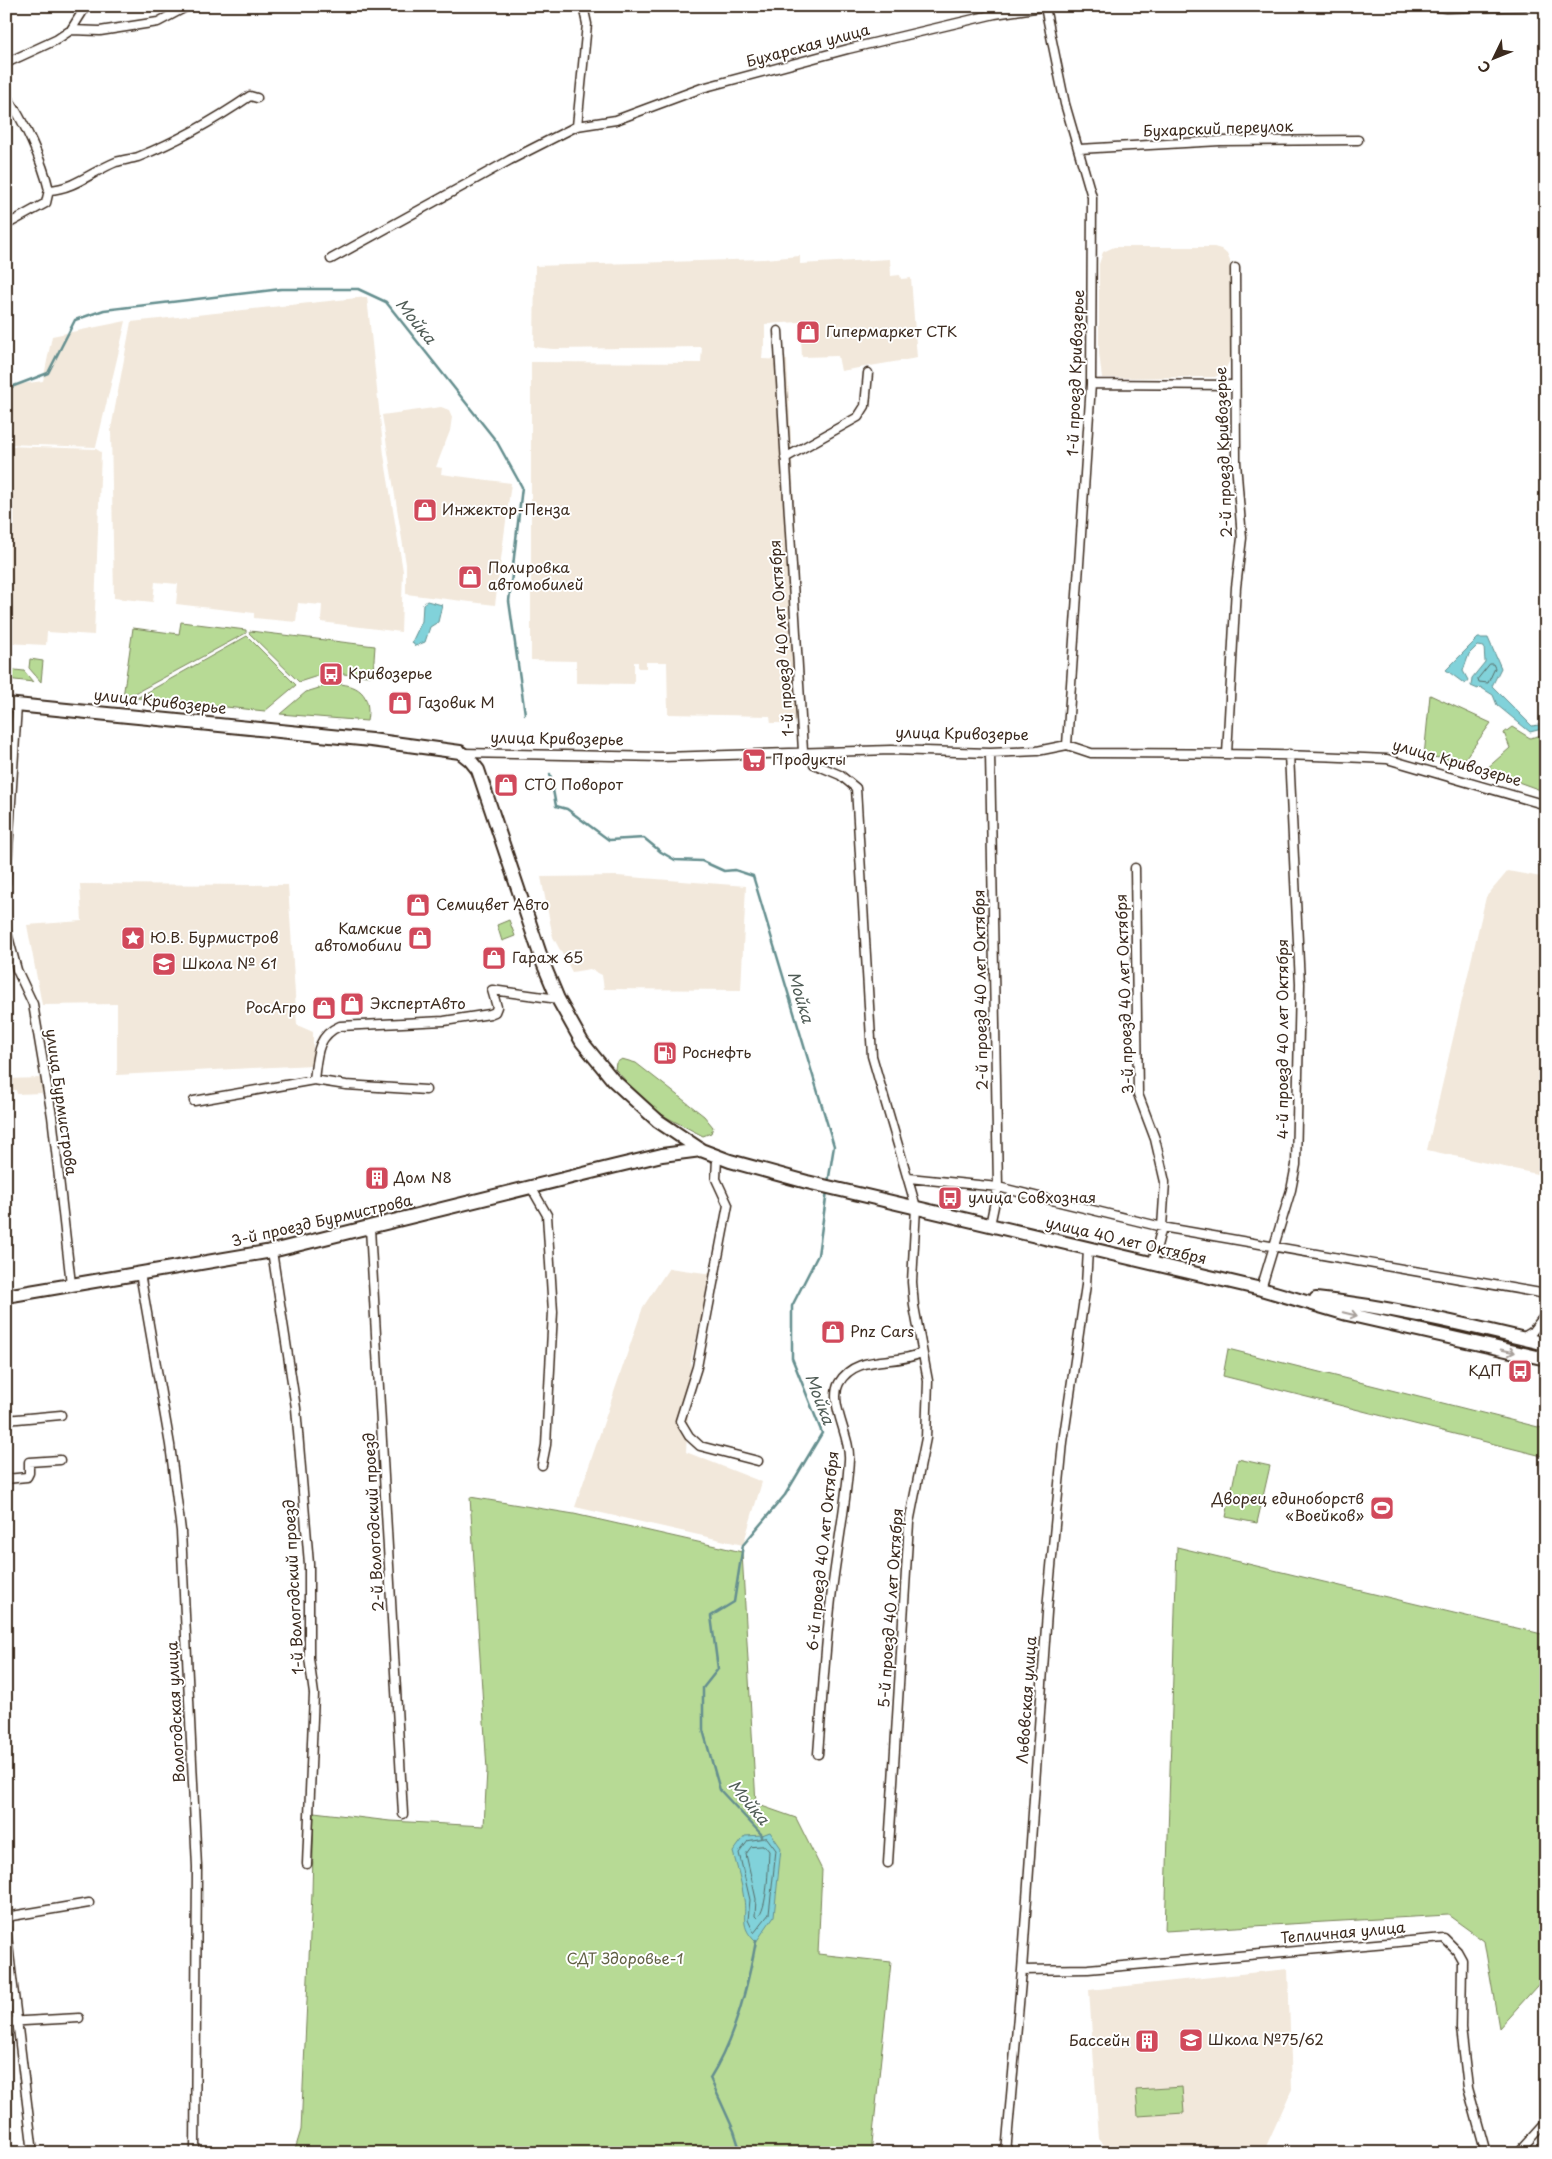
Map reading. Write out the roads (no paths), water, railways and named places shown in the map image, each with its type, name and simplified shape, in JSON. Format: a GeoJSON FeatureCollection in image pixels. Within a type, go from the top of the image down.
{"type":"FeatureCollection","features":[{"type":"Feature","properties":{"kind":"main road","name":"улица Кривозерье"},"geometry":{"type":"LineString","coordinates":[[11,705],[371,740],[460,752]]}},
{"type":"Feature","properties":{"kind":"main road"},"geometry":{"type":"LineString","coordinates":[[460,752],[478,770],[543,963],[558,999],[582,1042],[613,1080],[658,1121],[700,1150]]}},
{"type":"Feature","properties":{"kind":"main road","name":"3-й проезд Бурмистрова"},"geometry":{"type":"LineString","coordinates":[[6,1296],[272,1251],[662,1155],[700,1150]]}},
{"type":"Feature","properties":{"kind":"main road","name":"улица 40 лет Октября"},"geometry":{"type":"LineString","coordinates":[[700,1150],[717,1158],[806,1182],[1088,1250],[1286,1295],[1347,1314],[1544,1358]]}},
{"type":"Feature","properties":{"kind":"main road"},"geometry":{"type":"LineString","coordinates":[[1286,1295],[1350,1302],[1477,1326],[1522,1338],[1545,1340]]}},
{"type":"Feature","properties":{"kind":"street"},"geometry":{"type":"LineString","coordinates":[[6,63],[56,40],[71,30],[86,6]]}},
{"type":"Feature","properties":{"kind":"street"},"geometry":{"type":"LineString","coordinates":[[71,30],[100,31],[158,22],[188,6]]}},
{"type":"Feature","properties":{"kind":"street"},"geometry":{"type":"LineString","coordinates":[[577,126],[587,24],[583,6]]}},
{"type":"Feature","properties":{"kind":"street","name":"Бухарская улица"},"geometry":{"type":"LineString","coordinates":[[330,259],[510,160],[577,126],[616,120],[702,88],[848,49],[995,14],[1049,6]]}},
{"type":"Feature","properties":{"kind":"street"},"geometry":{"type":"LineString","coordinates":[[1428,6],[1446,8],[1524,6]]}},
{"type":"Feature","properties":{"kind":"street","name":"1-й проезд Кривозерье"},"geometry":{"type":"LineString","coordinates":[[1045,7],[1063,97],[1092,197],[1091,384],[1067,746]]}},
{"type":"Feature","properties":{"kind":"street"},"geometry":{"type":"LineString","coordinates":[[6,96],[26,132],[46,178],[49,190],[46,203],[6,225]]}},
{"type":"Feature","properties":{"kind":"street"},"geometry":{"type":"LineString","coordinates":[[49,190],[60,189],[116,162],[136,158],[157,149],[222,115],[250,96],[257,98]]}},
{"type":"Feature","properties":{"kind":"street","name":"Бухарский переулок"},"geometry":{"type":"LineString","coordinates":[[1079,149],[1220,141],[1358,140]]}},
{"type":"Feature","properties":{"kind":"street","name":"2-й проезд Кривозерье"},"geometry":{"type":"LineString","coordinates":[[1227,754],[1236,587],[1242,538],[1236,462],[1235,268]]}},
{"type":"Feature","properties":{"kind":"street","name":"1-й проезд 40 лет Октября"},"geometry":{"type":"LineString","coordinates":[[778,332],[803,751],[814,764],[840,775],[856,788],[872,1056],[909,1178]]}},
{"type":"Feature","properties":{"kind":"street"},"geometry":{"type":"LineString","coordinates":[[785,458],[858,417],[866,406],[868,373]]}},
{"type":"Feature","properties":{"kind":"street"},"geometry":{"type":"LineString","coordinates":[[1091,384],[1235,386]]}},
{"type":"Feature","properties":{"kind":"street"},"geometry":{"type":"LineString","coordinates":[[6,883],[11,705]]}},
{"type":"Feature","properties":{"kind":"street","name":"улица Кривозерье"},"geometry":{"type":"LineString","coordinates":[[460,752],[662,757],[803,751],[891,750],[990,753],[1037,751],[1067,746],[1092,753],[1289,754],[1387,759],[1546,805]]}},
{"type":"Feature","properties":{"kind":"street","name":"2-й проезд 40 лет Октября"},"geometry":{"type":"LineString","coordinates":[[990,753],[998,1187],[990,1225]]}},
{"type":"Feature","properties":{"kind":"street","name":"4-й проезд 40 лет Октября"},"geometry":{"type":"LineString","coordinates":[[1261,1289],[1291,1190],[1296,1165],[1300,984],[1289,754]]}},
{"type":"Feature","properties":{"kind":"street","name":"3-й проезд 40 лет Октября"},"geometry":{"type":"LineString","coordinates":[[1135,868],[1138,1094],[1155,1140],[1165,1182],[1162,1227],[1152,1265]]}},
{"type":"Feature","properties":{"kind":"street","name":"улица Бурмистрова"},"geometry":{"type":"LineString","coordinates":[[6,929],[16,970],[32,1004],[34,1013],[52,1116],[71,1284]]}},
{"type":"Feature","properties":{"kind":"street"},"geometry":{"type":"LineString","coordinates":[[314,1080],[319,1043],[329,1032],[340,1026],[444,1021],[490,1014],[495,1012],[497,1008],[492,990],[558,999]]}},
{"type":"Feature","properties":{"kind":"street"},"geometry":{"type":"LineString","coordinates":[[194,1101],[314,1080],[346,1085],[426,1090]]}},
{"type":"Feature","properties":{"kind":"street"},"geometry":{"type":"LineString","coordinates":[[717,1158],[716,1179],[728,1205],[697,1367],[680,1421],[689,1436],[700,1446],[758,1461]]}},
{"type":"Feature","properties":{"kind":"street"},"geometry":{"type":"LineString","coordinates":[[909,1178],[998,1187],[1162,1227],[1546,1294]]}},
{"type":"Feature","properties":{"kind":"street","name":"5-й проезд 40 лет Октября"},"geometry":{"type":"LineString","coordinates":[[888,1864],[909,1523],[926,1431],[928,1382],[921,1353],[914,1306],[912,1282],[916,1207],[909,1178]]}},
{"type":"Feature","properties":{"kind":"street"},"geometry":{"type":"LineString","coordinates":[[531,1187],[547,1215],[553,1312],[546,1445],[542,1464]]}},
{"type":"Feature","properties":{"kind":"street","name":"2-й Вологодский проезд"},"geometry":{"type":"LineString","coordinates":[[370,1228],[403,1814]]}},
{"type":"Feature","properties":{"kind":"street","name":"Львовская улица"},"geometry":{"type":"LineString","coordinates":[[1006,2153],[1022,1970],[1049,1588],[1063,1442],[1086,1285],[1088,1250]]}},
{"type":"Feature","properties":{"kind":"street","name":"1-й Вологодский проезд"},"geometry":{"type":"LineString","coordinates":[[272,1251],[296,1408],[309,1564],[309,1658],[314,1694],[307,1864]]}},
{"type":"Feature","properties":{"kind":"street","name":"Вологодская улица"},"geometry":{"type":"LineString","coordinates":[[140,1273],[170,1445],[181,1530],[197,1867],[196,2153]]}},
{"type":"Feature","properties":{"kind":"street"},"geometry":{"type":"LineString","coordinates":[[1522,1338],[1532,1332],[1546,1314]]}},
{"type":"Feature","properties":{"kind":"street"},"geometry":{"type":"LineString","coordinates":[[1544,1358],[1545,1340]]}},
{"type":"Feature","properties":{"kind":"street","name":"6-й проезд 40 лет Октября"},"geometry":{"type":"LineString","coordinates":[[818,1754],[831,1598],[843,1522],[849,1462],[849,1447],[836,1397],[837,1387],[845,1375],[858,1366],[874,1361],[902,1360],[921,1353]]}},
{"type":"Feature","properties":{"kind":"street"},"geometry":{"type":"LineString","coordinates":[[6,1420],[61,1415]]}},
{"type":"Feature","properties":{"kind":"street"},"geometry":{"type":"LineString","coordinates":[[6,1479],[27,1477],[29,1473],[28,1462],[60,1460]]}},
{"type":"Feature","properties":{"kind":"street"},"geometry":{"type":"LineString","coordinates":[[6,1917],[89,1903]]}},
{"type":"Feature","properties":{"kind":"street"},"geometry":{"type":"LineString","coordinates":[[6,1928],[33,2153]]}},
{"type":"Feature","properties":{"kind":"street","name":"Тепличная улица"},"geometry":{"type":"LineString","coordinates":[[1022,1970],[1088,1969],[1444,1938],[1457,1951],[1462,1960],[1461,2028],[1468,2088],[1486,2153]]}},
{"type":"Feature","properties":{"kind":"street"},"geometry":{"type":"LineString","coordinates":[[6,2022],[79,2018]]}},
{"type":"Feature","properties":{"kind":"street"},"geometry":{"type":"LineString","coordinates":[[1518,2153],[1546,2122]]}},
{"type":"Feature","properties":{"kind":"water"},"geometry":{"type":"Polygon","coordinates":[[[427,601],[442,605],[438,622],[430,627],[425,642],[415,646],[412,642],[422,621],[423,604],[427,601]]]}},
{"type":"Feature","properties":{"kind":"water"},"geometry":{"type":"Polygon","coordinates":[[[1478,638],[1488,638],[1501,668],[1492,686],[1532,726],[1546,724],[1546,728],[1530,732],[1497,705],[1493,695],[1480,687],[1478,689],[1471,686],[1472,678],[1485,662],[1484,647],[1477,646],[1469,654],[1463,671],[1468,680],[1465,684],[1446,670],[1478,638]]]}},
{"type":"Feature","properties":{"kind":"water"},"geometry":{"type":"Polygon","coordinates":[[[770,1832],[781,1848],[774,1916],[756,1942],[747,1931],[743,1893],[733,1852],[745,1836],[762,1835],[770,1832]]]}},
{"type":"Feature","properties":{"kind":"waterway","name":"Мойка"},"geometry":{"type":"LineString","coordinates":[[6,389],[48,373],[75,320],[104,310],[281,289],[358,289],[386,302],[497,442],[522,487],[509,601],[525,714]]}},
{"type":"Feature","properties":{"kind":"waterway","name":"Мойка"},"geometry":{"type":"LineString","coordinates":[[550,774],[556,806],[567,809],[609,840],[644,838],[661,852],[675,860],[702,861],[724,871],[735,870],[753,876],[834,1146],[828,1183]]}},
{"type":"Feature","properties":{"kind":"waterway","name":"Мойка"},"geometry":{"type":"LineString","coordinates":[[762,1838],[762,1835],[720,1790],[703,1730],[703,1688],[718,1669],[711,1616],[734,1602],[743,1545],[785,1495],[822,1433],[792,1358],[792,1306],[818,1255],[827,1191]]}},
{"type":"Feature","properties":{"kind":"waterway","name":"Мойка"},"geometry":{"type":"LineString","coordinates":[[741,2153],[734,2131],[710,2078],[719,2063],[733,2030],[749,1976],[756,1941]]}},
{"type":"Feature","properties":{"kind":"place","name":"Гипермаркет СТК"},"geometry":{"type":"Point","coordinates":[808,332]}},
{"type":"Feature","properties":{"kind":"place","name":"Инжектор-Пенза"},"geometry":{"type":"Point","coordinates":[425,510]}},
{"type":"Feature","properties":{"kind":"place","name":"Полировка автомобилей"},"geometry":{"type":"Point","coordinates":[470,577]}},
{"type":"Feature","properties":{"kind":"place","name":"Кривозерье"},"geometry":{"type":"Point","coordinates":[331,674]}},
{"type":"Feature","properties":{"kind":"place","name":"Газовик М"},"geometry":{"type":"Point","coordinates":[400,703]}},
{"type":"Feature","properties":{"kind":"place","name":"Продукты"},"geometry":{"type":"Point","coordinates":[754,760]}},
{"type":"Feature","properties":{"kind":"place","name":"СТО Поворот"},"geometry":{"type":"Point","coordinates":[506,785]}},
{"type":"Feature","properties":{"kind":"place","name":"Семицвет Авто"},"geometry":{"type":"Point","coordinates":[418,905]}},
{"type":"Feature","properties":{"kind":"place","name":"Ю.В. Бурмистров"},"geometry":{"type":"Point","coordinates":[133,938]}},
{"type":"Feature","properties":{"kind":"place","name":"Камские автомобили"},"geometry":{"type":"Point","coordinates":[420,938]}},
{"type":"Feature","properties":{"kind":"place","name":"Гараж 65"},"geometry":{"type":"Point","coordinates":[494,958]}},
{"type":"Feature","properties":{"kind":"place","name":"Школа № 61"},"geometry":{"type":"Point","coordinates":[164,964]}},
{"type":"Feature","properties":{"kind":"place","name":"ЭкспертАвто"},"geometry":{"type":"Point","coordinates":[352,1004]}},
{"type":"Feature","properties":{"kind":"place","name":"РосАгро"},"geometry":{"type":"Point","coordinates":[324,1008]}},
{"type":"Feature","properties":{"kind":"place","name":"Роснефть"},"geometry":{"type":"Point","coordinates":[665,1053]}},
{"type":"Feature","properties":{"kind":"place","name":"Дом N8"},"geometry":{"type":"Point","coordinates":[377,1178]}},
{"type":"Feature","properties":{"kind":"place","name":"улица Совхозная"},"geometry":{"type":"Point","coordinates":[950,1198]}},
{"type":"Feature","properties":{"kind":"place","name":"Pnz Cars"},"geometry":{"type":"Point","coordinates":[833,1332]}},
{"type":"Feature","properties":{"kind":"place","name":"КДП"},"geometry":{"type":"Point","coordinates":[1520,1371]}},
{"type":"Feature","properties":{"kind":"place","name":"Дворец единоборств «Воейков»"},"geometry":{"type":"Point","coordinates":[1382,1508]}},
{"type":"Feature","properties":{"kind":"place","name":"Школа №75/62"},"geometry":{"type":"Point","coordinates":[1191,2040]}},
{"type":"Feature","properties":{"kind":"place","name":"Бассейн"},"geometry":{"type":"Point","coordinates":[1147,2041]}},
{"type":"Feature","properties":{"kind":"park label","name":"СДТ Здоровье-1"},"geometry":{"type":"Point","coordinates":[625,1959]}}]}
